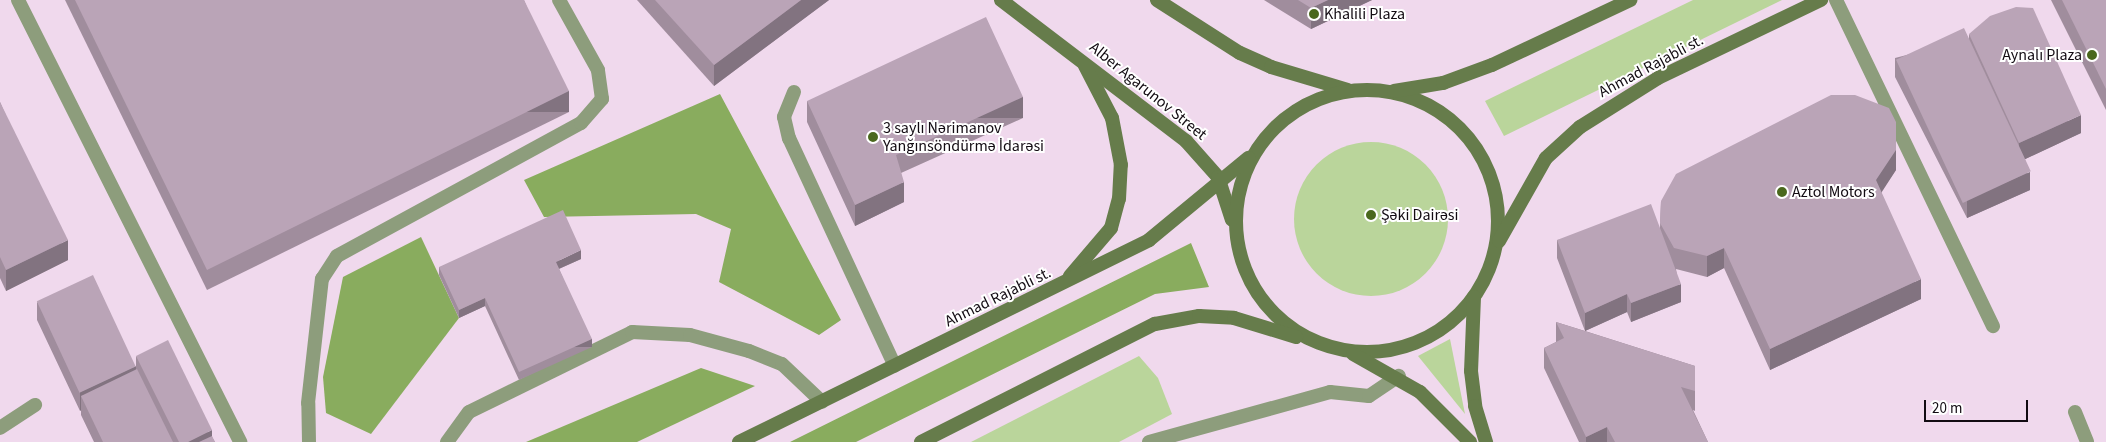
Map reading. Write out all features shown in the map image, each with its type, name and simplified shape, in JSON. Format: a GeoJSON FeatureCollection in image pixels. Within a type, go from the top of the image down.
{"type":"FeatureCollection","features":[{"type":"Feature","properties":{"kind":"main road","name":"Alber Agarunov Street"},"geometry":{"type":"LineString","coordinates":[[1001,0],[1081,59],[1186,141],[1221,183],[1244,270],[1261,301],[1286,326],[1316,343]]}},
{"type":"Feature","properties":{"kind":"main road"},"geometry":{"type":"LineString","coordinates":[[1156,0],[1240,52],[1271,67],[1348,90],[1392,91],[1443,83],[1492,65],[1630,0]]}},
{"type":"Feature","properties":{"kind":"main road","name":"Ahmad Rajabli st."},"geometry":{"type":"LineString","coordinates":[[1495,248],[1546,158],[1580,127],[1658,78],[1821,0]]}},
{"type":"Feature","properties":{"kind":"main road"},"geometry":{"type":"LineString","coordinates":[[1057,288],[1090,258],[1111,228],[1119,199],[1121,165],[1112,118],[1081,59]]}},
{"type":"Feature","properties":{"kind":"main road"},"geometry":{"type":"LineString","coordinates":[[1236,236],[1241,179],[1254,153],[1279,123],[1311,101],[1348,90]]}},
{"type":"Feature","properties":{"kind":"main road"},"geometry":{"type":"LineString","coordinates":[[1350,352],[1386,352],[1420,342],[1450,323],[1474,297],[1495,248],[1498,214],[1492,179],[1476,148],[1454,122],[1425,102],[1392,91]]}},
{"type":"Feature","properties":{"kind":"main road","name":"Ahmad Rajabli st."},"geometry":{"type":"LineString","coordinates":[[738,442],[1057,288],[1149,240],[1221,183],[1254,153]]}},
{"type":"Feature","properties":{"kind":"main road"},"geometry":{"type":"LineString","coordinates":[[1474,297],[1471,371],[1486,442]]}},
{"type":"Feature","properties":{"kind":"main road"},"geometry":{"type":"LineString","coordinates":[[921,442],[1155,324],[1199,316],[1234,318],[1350,352],[1399,376],[1444,412],[1470,442]]}},
{"type":"Feature","properties":{"kind":"lane"},"geometry":{"type":"LineString","coordinates":[[18,0],[240,442]]}},
{"type":"Feature","properties":{"kind":"lane"},"geometry":{"type":"LineString","coordinates":[[309,442],[308,403],[322,279],[337,256],[581,122],[602,99],[598,70],[559,0]]}},
{"type":"Feature","properties":{"kind":"lane"},"geometry":{"type":"LineString","coordinates":[[1836,0],[1994,326]]}},
{"type":"Feature","properties":{"kind":"lane"},"geometry":{"type":"LineString","coordinates":[[794,92],[784,117],[789,138],[895,366]]}},
{"type":"Feature","properties":{"kind":"lane"},"geometry":{"type":"LineString","coordinates":[[447,442],[470,412],[632,332],[690,335],[765,357],[782,364],[822,402]]}},
{"type":"Feature","properties":{"kind":"lane"},"geometry":{"type":"LineString","coordinates":[[1149,442],[1330,392],[1369,396],[1399,376]]}},
{"type":"Feature","properties":{"kind":"lane"},"geometry":{"type":"LineString","coordinates":[[0,428],[35,406]]}},
{"type":"Feature","properties":{"kind":"lane"},"geometry":{"type":"LineString","coordinates":[[2075,412],[2087,442]]}},
{"type":"Feature","properties":{"kind":"green space"},"geometry":{"type":"Polygon","coordinates":[[[1693,0],[1782,0],[1504,136],[1485,101],[1693,0]]]}},
{"type":"Feature","properties":{"kind":"green space"},"geometry":{"type":"Polygon","coordinates":[[[720,94],[841,320],[819,335],[719,282],[731,229],[696,214],[544,217],[524,180],[720,94]]]}},
{"type":"Feature","properties":{"kind":"green space","name":"Şəki Dairəsi"},"geometry":{"type":"Polygon","coordinates":[[[1371,142],[1386,143],[1400,148],[1414,155],[1425,165],[1435,176],[1442,190],[1447,204],[1447,234],[1442,248],[1435,262],[1425,273],[1414,283],[1400,290],[1386,295],[1371,296],[1356,295],[1342,290],[1328,283],[1317,273],[1307,262],[1300,248],[1295,234],[1294,219],[1295,204],[1300,190],[1307,176],[1317,165],[1328,155],[1342,148],[1356,143],[1371,142]]]}},
{"type":"Feature","properties":{"kind":"green space"},"geometry":{"type":"Polygon","coordinates":[[[421,237],[459,318],[371,434],[326,413],[323,377],[343,277],[421,237]]]}},
{"type":"Feature","properties":{"kind":"green space"},"geometry":{"type":"Polygon","coordinates":[[[1191,243],[1209,287],[1155,294],[856,442],[790,442],[1191,243]]]}},
{"type":"Feature","properties":{"kind":"green space"},"geometry":{"type":"Polygon","coordinates":[[[1450,339],[1465,414],[1418,356],[1450,339]]]}},
{"type":"Feature","properties":{"kind":"green space"},"geometry":{"type":"Polygon","coordinates":[[[1139,356],[1158,378],[1172,414],[1119,442],[971,442],[1139,356]]]}},
{"type":"Feature","properties":{"kind":"green space"},"geometry":{"type":"Polygon","coordinates":[[[701,368],[755,386],[637,442],[526,442],[701,368]]]}},
{"type":"Feature","properties":{"kind":"building"},"geometry":{"type":"Polygon","coordinates":[[[75,0],[524,0],[569,91],[207,270],[75,0]]]}},
{"type":"Feature","properties":{"kind":"building"},"geometry":{"type":"Polygon","coordinates":[[[655,0],[801,0],[714,65],[655,0]]]}},
{"type":"Feature","properties":{"kind":"building"},"geometry":{"type":"Polygon","coordinates":[[[1298,0],[1328,0],[1311,8],[1298,0]]]}},
{"type":"Feature","properties":{"kind":"building","name":"Aynalı Plaza"},"geometry":{"type":"Polygon","coordinates":[[[2062,0],[2106,0],[2106,89],[2062,0]]]}},
{"type":"Feature","properties":{"kind":"building"},"geometry":{"type":"Polygon","coordinates":[[[2016,7],[2033,8],[2081,115],[2019,143],[1969,34],[1990,16],[2016,7]]]}},
{"type":"Feature","properties":{"kind":"building"},"geometry":{"type":"Polygon","coordinates":[[[986,17],[1023,97],[896,155],[904,182],[855,205],[807,101],[986,17]]]}},
{"type":"Feature","properties":{"kind":"building"},"geometry":{"type":"Polygon","coordinates":[[[1964,28],[2031,171],[1963,203],[1896,60],[1964,28]]]}},
{"type":"Feature","properties":{"kind":"building"},"geometry":{"type":"Polygon","coordinates":[[[1831,95],[1855,95],[1889,108],[1896,122],[1896,150],[1876,180],[1921,279],[1770,349],[1724,248],[1707,256],[1674,248],[1660,223],[1661,201],[1676,174],[1831,95]]]}},
{"type":"Feature","properties":{"kind":"building"},"geometry":{"type":"Polygon","coordinates":[[[0,102],[68,240],[6,270],[0,257],[0,102]]]}},
{"type":"Feature","properties":{"kind":"building"},"geometry":{"type":"Polygon","coordinates":[[[1651,204],[1681,284],[1631,303],[1627,294],[1585,313],[1557,240],[1651,204]]]}},
{"type":"Feature","properties":{"kind":"building"},"geometry":{"type":"Polygon","coordinates":[[[563,210],[581,250],[556,262],[592,339],[519,372],[485,298],[459,310],[439,267],[563,210]]]}},
{"type":"Feature","properties":{"kind":"building"},"geometry":{"type":"Polygon","coordinates":[[[93,275],[136,367],[79,393],[37,301],[93,275]]]}},
{"type":"Feature","properties":{"kind":"building"},"geometry":{"type":"Polygon","coordinates":[[[1556,322],[1695,366],[1695,391],[1681,387],[1708,442],[1615,442],[1607,427],[1586,437],[1544,348],[1564,338],[1556,322]]]}},
{"type":"Feature","properties":{"kind":"building"},"geometry":{"type":"Polygon","coordinates":[[[168,340],[212,430],[188,442],[179,442],[136,356],[168,340]]]}},
{"type":"Feature","properties":{"kind":"building"},"geometry":{"type":"Polygon","coordinates":[[[137,369],[173,442],[103,442],[81,396],[137,369]]]}},
{"type":"Feature","properties":{"kind":"building"},"geometry":{"type":"Polygon","coordinates":[[[212,436],[215,442],[199,442],[212,436]]]}},
{"type":"Feature","properties":{"kind":"place","name":"Khalili Plaza"},"geometry":{"type":"Point","coordinates":[1314,14]}},
{"type":"Feature","properties":{"kind":"place","name":"Aynalı Plaza"},"geometry":{"type":"Point","coordinates":[2092,55]}},
{"type":"Feature","properties":{"kind":"place","name":"3 saylı Nərimanov Yanğınsöndürmə İdarəsi"},"geometry":{"type":"Point","coordinates":[873,137]}},
{"type":"Feature","properties":{"kind":"place","name":"Aztol Motors"},"geometry":{"type":"Point","coordinates":[1782,192]}},
{"type":"Feature","properties":{"kind":"place","name":"Şəki Dairəsi"},"geometry":{"type":"Point","coordinates":[1371,215]}}]}
